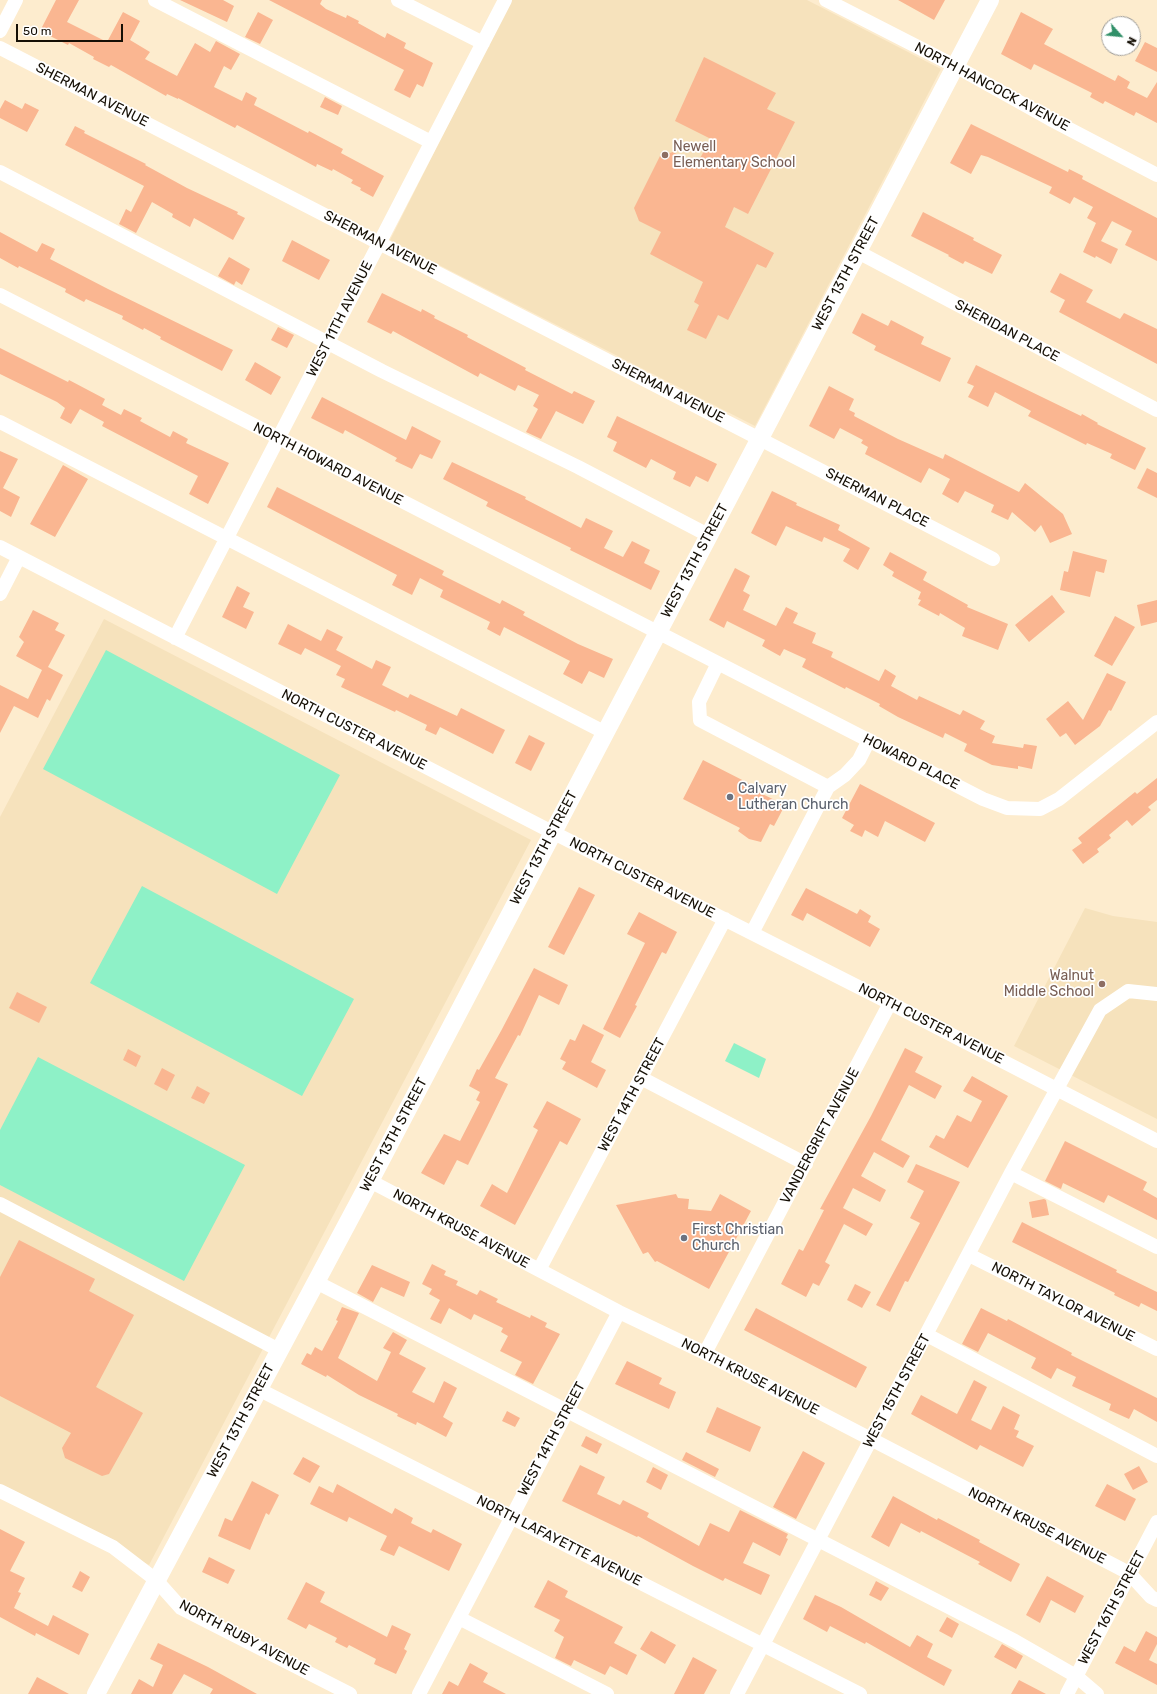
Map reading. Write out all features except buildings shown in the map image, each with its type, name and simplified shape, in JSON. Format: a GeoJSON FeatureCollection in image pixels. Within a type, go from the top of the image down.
{"type":"FeatureCollection","features":[{"type":"Feature","properties":{"kind":"main road","name":"WEST 13TH STREET"},"geometry":{"type":"LineString","coordinates":[[96,1694],[370,1181],[604,732],[990,0]]}},
{"type":"Feature","properties":{"kind":"street"},"geometry":{"type":"LineString","coordinates":[[0,31],[16,0]]}},
{"type":"Feature","properties":{"kind":"street"},"geometry":{"type":"LineString","coordinates":[[155,0],[431,142]]}},
{"type":"Feature","properties":{"kind":"street"},"geometry":{"type":"LineString","coordinates":[[398,0],[483,43]]}},
{"type":"Feature","properties":{"kind":"street","name":"WEST 11TH AVENUE"},"geometry":{"type":"LineString","coordinates":[[175,638],[505,0]]}},
{"type":"Feature","properties":{"kind":"street","name":"NORTH HANCOCK AVENUE"},"geometry":{"type":"LineString","coordinates":[[826,0],[955,66],[1050,119],[1157,175]]}},
{"type":"Feature","properties":{"kind":"street","name":"SHERMAN AVENUE"},"geometry":{"type":"LineString","coordinates":[[0,48],[760,438]]}},
{"type":"Feature","properties":{"kind":"street"},"geometry":{"type":"LineString","coordinates":[[0,172],[328,342],[578,467],[708,535]]}},
{"type":"Feature","properties":{"kind":"street","name":"SHERIDAN PLACE"},"geometry":{"type":"LineString","coordinates":[[858,252],[1157,410]]}},
{"type":"Feature","properties":{"kind":"street","name":"NORTH HOWARD AVENUE"},"geometry":{"type":"LineString","coordinates":[[0,295],[657,632]]}},
{"type":"Feature","properties":{"kind":"street"},"geometry":{"type":"LineString","coordinates":[[0,422],[604,732]]}},
{"type":"Feature","properties":{"kind":"street","name":"SHERMAN PLACE"},"geometry":{"type":"LineString","coordinates":[[760,438],[994,559]]}},
{"type":"Feature","properties":{"kind":"street","name":"NORTH CUSTER AVENUE"},"geometry":{"type":"LineString","coordinates":[[0,548],[1157,1141]]}},
{"type":"Feature","properties":{"kind":"street"},"geometry":{"type":"LineString","coordinates":[[0,594],[19,557]]}},
{"type":"Feature","properties":{"kind":"street","name":"HOWARD PLACE"},"geometry":{"type":"LineString","coordinates":[[657,632],[983,799],[1007,808],[1040,809],[1059,799],[1157,722]]}},
{"type":"Feature","properties":{"kind":"street"},"geometry":{"type":"LineString","coordinates":[[718,663],[699,702],[700,720],[828,787]]}},
{"type":"Feature","properties":{"kind":"street"},"geometry":{"type":"LineString","coordinates":[[752,933],[828,787],[845,775],[859,760],[869,740]]}},
{"type":"Feature","properties":{"kind":"street","name":"WEST 14TH STREET"},"geometry":{"type":"LineString","coordinates":[[539,1270],[725,919]]}},
{"type":"Feature","properties":{"kind":"street","name":"WEST 15TH STREET"},"geometry":{"type":"LineString","coordinates":[[737,1694],[1011,1173],[1100,1010],[1128,992],[1157,994]]}},
{"type":"Feature","properties":{"kind":"street","name":"VANDERGRIFT AVENUE"},"geometry":{"type":"LineString","coordinates":[[705,1353],[890,1003]]}},
{"type":"Feature","properties":{"kind":"street"},"geometry":{"type":"LineString","coordinates":[[641,1078],[806,1164]]}},
{"type":"Feature","properties":{"kind":"street"},"geometry":{"type":"LineString","coordinates":[[1011,1173],[1157,1247]]}},
{"type":"Feature","properties":{"kind":"street","name":"NORTH KRUSE AVENUE"},"geometry":{"type":"LineString","coordinates":[[370,1181],[619,1312],[705,1353],[1129,1573]]}},
{"type":"Feature","properties":{"kind":"street"},"geometry":{"type":"LineString","coordinates":[[0,1204],[279,1350]]}},
{"type":"Feature","properties":{"kind":"street","name":"NORTH TAYLOR AVENUE"},"geometry":{"type":"LineString","coordinates":[[969,1255],[1157,1349]]}},
{"type":"Feature","properties":{"kind":"street"},"geometry":{"type":"LineString","coordinates":[[316,1282],[1015,1641],[1076,1676],[1097,1694]]}},
{"type":"Feature","properties":{"kind":"street","name":"WEST 14TH STREET"},"geometry":{"type":"LineString","coordinates":[[419,1694],[619,1312]]}},
{"type":"Feature","properties":{"kind":"street"},"geometry":{"type":"LineString","coordinates":[[927,1334],[1157,1456]]}},
{"type":"Feature","properties":{"kind":"street","name":"NORTH LAFAYETTE AVENUE"},"geometry":{"type":"LineString","coordinates":[[258,1389],[860,1694]]}},
{"type":"Feature","properties":{"kind":"street","name":"NORTH RUBY AVENUE"},"geometry":{"type":"LineString","coordinates":[[0,1491],[113,1547],[156,1580],[181,1608],[350,1694]]}},
{"type":"Feature","properties":{"kind":"street","name":"WEST 16TH STREET"},"geometry":{"type":"LineString","coordinates":[[1067,1694],[1157,1522]]}},
{"type":"Feature","properties":{"kind":"street"},"geometry":{"type":"LineString","coordinates":[[1129,1573],[1151,1597],[1157,1600]]}},
{"type":"Feature","properties":{"kind":"street"},"geometry":{"type":"LineString","coordinates":[[459,1618],[607,1694]]}},
{"type":"Feature","properties":{"kind":"shaded area","name":"Newell Elementary School"},"geometry":{"type":"Polygon","coordinates":[[[511,0],[807,0],[941,69],[755,426],[390,240],[511,0]]]}},
{"type":"Feature","properties":{"kind":"shaded area"},"geometry":{"type":"Polygon","coordinates":[[[104,619],[531,840],[149,1565],[0,1487],[0,817],[104,619]]]}},
{"type":"Feature","properties":{"kind":"shaded area","name":"Walnut Middle School"},"geometry":{"type":"Polygon","coordinates":[[[1085,908],[1113,916],[1157,922],[1157,1119],[1014,1046],[1085,908]]]}},
{"type":"Feature","properties":{"kind":"green space"},"geometry":{"type":"Polygon","coordinates":[[[106,650],[340,775],[277,894],[43,769],[106,650]]]}},
{"type":"Feature","properties":{"kind":"green space"},"geometry":{"type":"Polygon","coordinates":[[[142,886],[354,999],[302,1096],[90,983],[142,886]]]}},
{"type":"Feature","properties":{"kind":"green space"},"geometry":{"type":"Polygon","coordinates":[[[734,1043],[766,1059],[759,1078],[725,1061],[734,1043]]]}},
{"type":"Feature","properties":{"kind":"green space"},"geometry":{"type":"Polygon","coordinates":[[[38,1057],[245,1165],[184,1281],[0,1185],[0,1130],[38,1057]]]}},
{"type":"Feature","properties":{"kind":"place","name":"Newell Elementary School"},"geometry":{"type":"Point","coordinates":[665,155]}},
{"type":"Feature","properties":{"kind":"place","name":"Calvary Lutheran Church"},"geometry":{"type":"Point","coordinates":[730,797]}},
{"type":"Feature","properties":{"kind":"place","name":"Walnut Middle School"},"geometry":{"type":"Point","coordinates":[1102,984]}},
{"type":"Feature","properties":{"kind":"place","name":"First Christian Church"},"geometry":{"type":"Point","coordinates":[684,1238]}}]}
